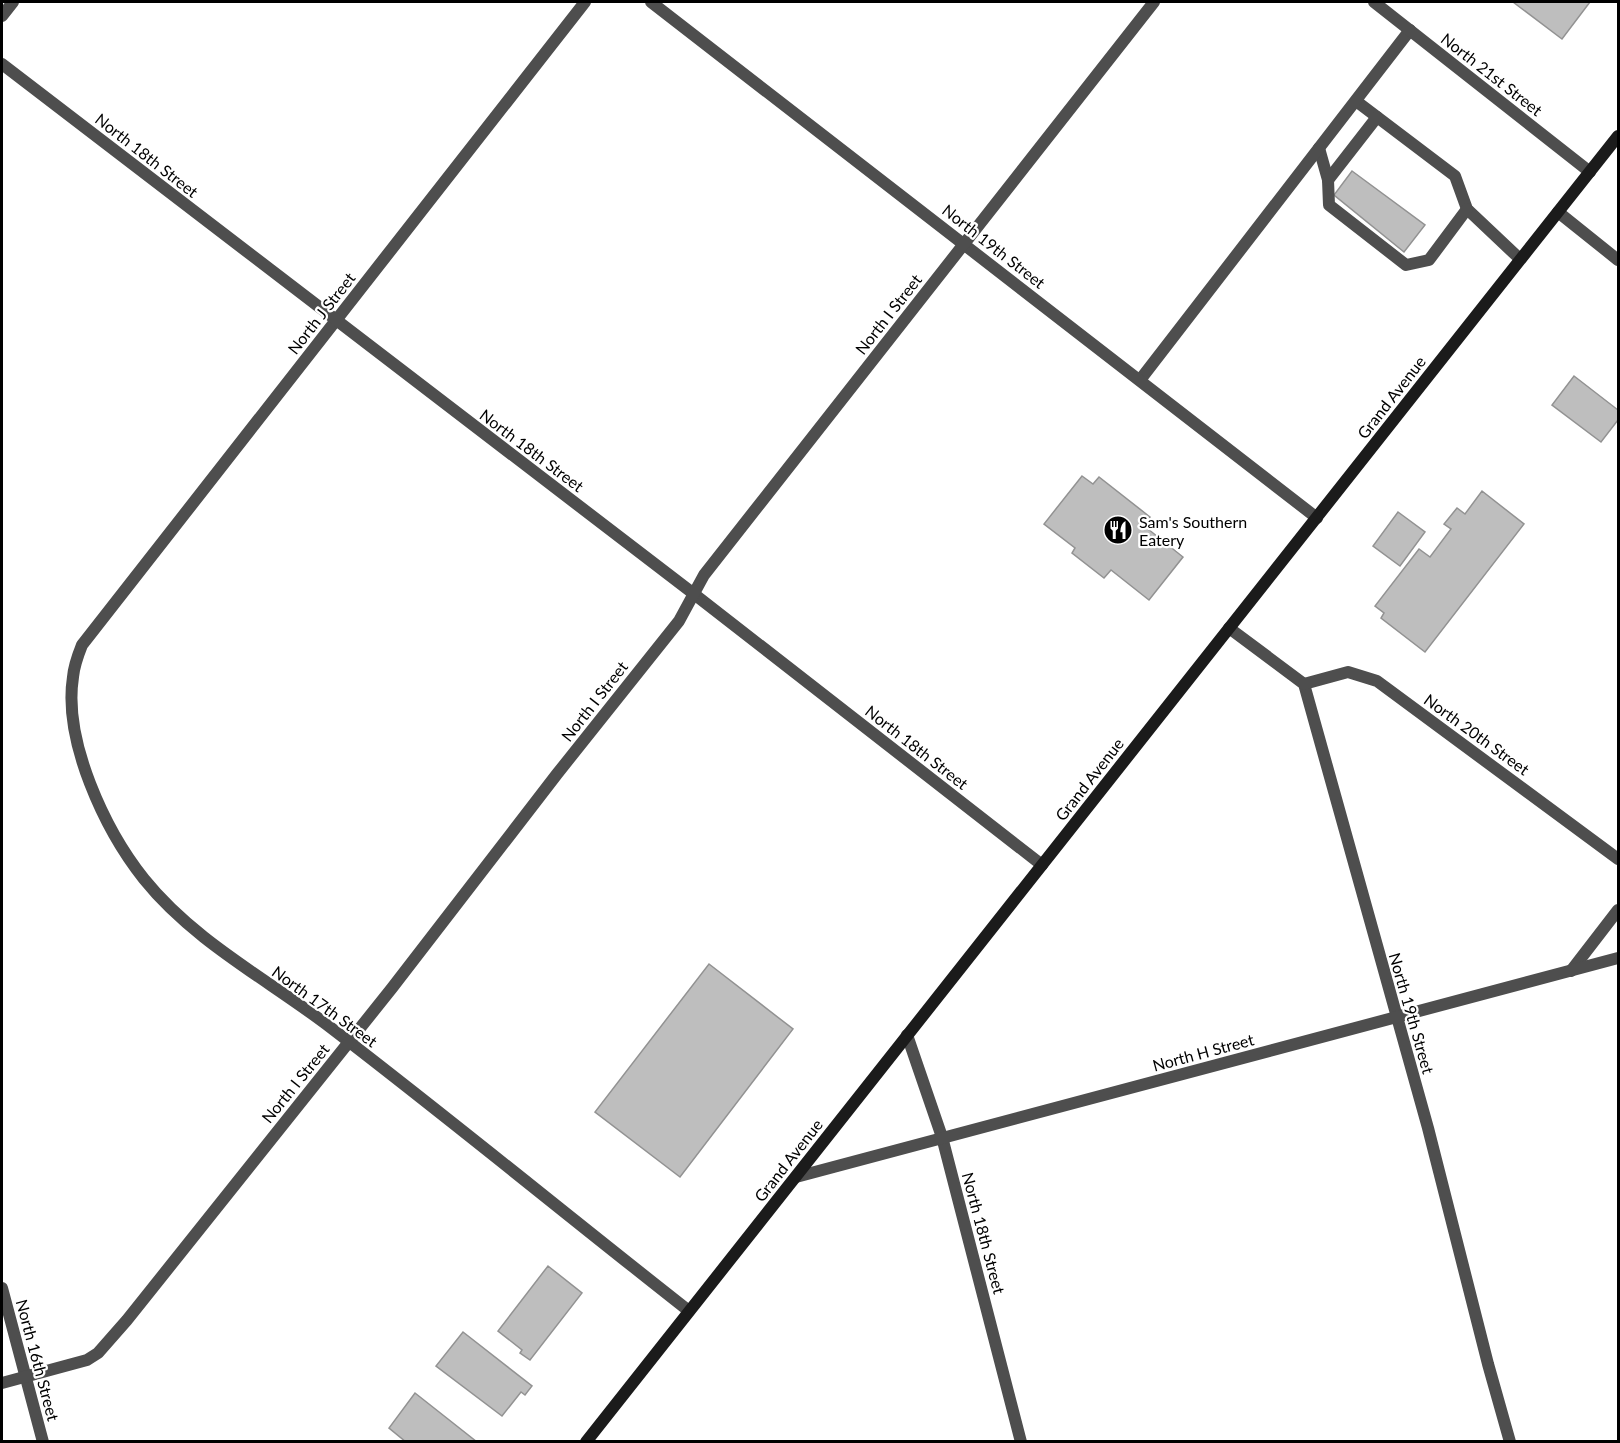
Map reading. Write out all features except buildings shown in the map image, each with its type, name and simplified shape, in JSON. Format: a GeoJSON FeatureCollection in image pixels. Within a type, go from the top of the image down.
{"type":"FeatureCollection","features":[{"type":"Feature","properties":{"kind":"main road","name":"Grand Avenue"},"geometry":{"type":"LineString","coordinates":[[586,1442],[1618,136]]}},
{"type":"Feature","properties":{"kind":"street"},"geometry":{"type":"LineString","coordinates":[[2,16],[13,2]]}},
{"type":"Feature","properties":{"kind":"street","name":"North J Street"},"geometry":{"type":"LineString","coordinates":[[82,645],[585,2]]}},
{"type":"Feature","properties":{"kind":"street","name":"North 19th Street"},"geometry":{"type":"LineString","coordinates":[[651,2],[1317,518]]}},
{"type":"Feature","properties":{"kind":"street","name":"North I Street"},"geometry":{"type":"LineString","coordinates":[[25,1376],[87,1360],[98,1353],[127,1320],[349,1042],[679,621],[704,575],[1154,2]]}},
{"type":"Feature","properties":{"kind":"street","name":"North 21st Street"},"geometry":{"type":"LineString","coordinates":[[1374,2],[1590,172]]}},
{"type":"Feature","properties":{"kind":"street"},"geometry":{"type":"LineString","coordinates":[[1140,380],[1410,30]]}},
{"type":"Feature","properties":{"kind":"street","name":"North 18th Street"},"geometry":{"type":"LineString","coordinates":[[2,63],[335,321],[694,594],[1042,865]]}},
{"type":"Feature","properties":{"kind":"street"},"geometry":{"type":"LineString","coordinates":[[1356,101],[1455,176],[1467,209],[1520,260]]}},
{"type":"Feature","properties":{"kind":"street"},"geometry":{"type":"LineString","coordinates":[[1328,180],[1377,117]]}},
{"type":"Feature","properties":{"kind":"street"},"geometry":{"type":"LineString","coordinates":[[1319,148],[1328,180],[1329,205],[1406,265],[1428,260],[1467,209]]}},
{"type":"Feature","properties":{"kind":"street"},"geometry":{"type":"LineString","coordinates":[[1557,212],[1618,260]]}},
{"type":"Feature","properties":{"kind":"street"},"geometry":{"type":"LineString","coordinates":[[1230,628],[1304,684]]}},
{"type":"Feature","properties":{"kind":"street","name":"North 17th Street"},"geometry":{"type":"LineString","coordinates":[[82,645],[72,679],[72,710],[78,744],[90,783],[110,826],[144,878],[169,906],[230,957],[349,1042],[689,1311]]}},
{"type":"Feature","properties":{"kind":"street","name":"North 20th Street"},"geometry":{"type":"LineString","coordinates":[[1304,684],[1348,672],[1377,681],[1618,859]]}},
{"type":"Feature","properties":{"kind":"street","name":"North 19th Street"},"geometry":{"type":"LineString","coordinates":[[1304,684],[1428,1128],[1510,1442]]}},
{"type":"Feature","properties":{"kind":"street"},"geometry":{"type":"LineString","coordinates":[[1571,971],[1618,910]]}},
{"type":"Feature","properties":{"kind":"street","name":"North H Street"},"geometry":{"type":"LineString","coordinates":[[796,1176],[1618,958]]}},
{"type":"Feature","properties":{"kind":"street","name":"North 18th Street"},"geometry":{"type":"LineString","coordinates":[[907,1035],[942,1137],[1022,1442]]}},
{"type":"Feature","properties":{"kind":"street","name":"North 16th Street"},"geometry":{"type":"LineString","coordinates":[[2,1288],[43,1442]]}},
{"type":"Feature","properties":{"kind":"street"},"geometry":{"type":"LineString","coordinates":[[2,1383],[25,1376]]}},
{"type":"Feature","properties":{"kind":"place","name":"Sam's Southern Eatery"},"geometry":{"type":"Point","coordinates":[1118,530]}}]}
